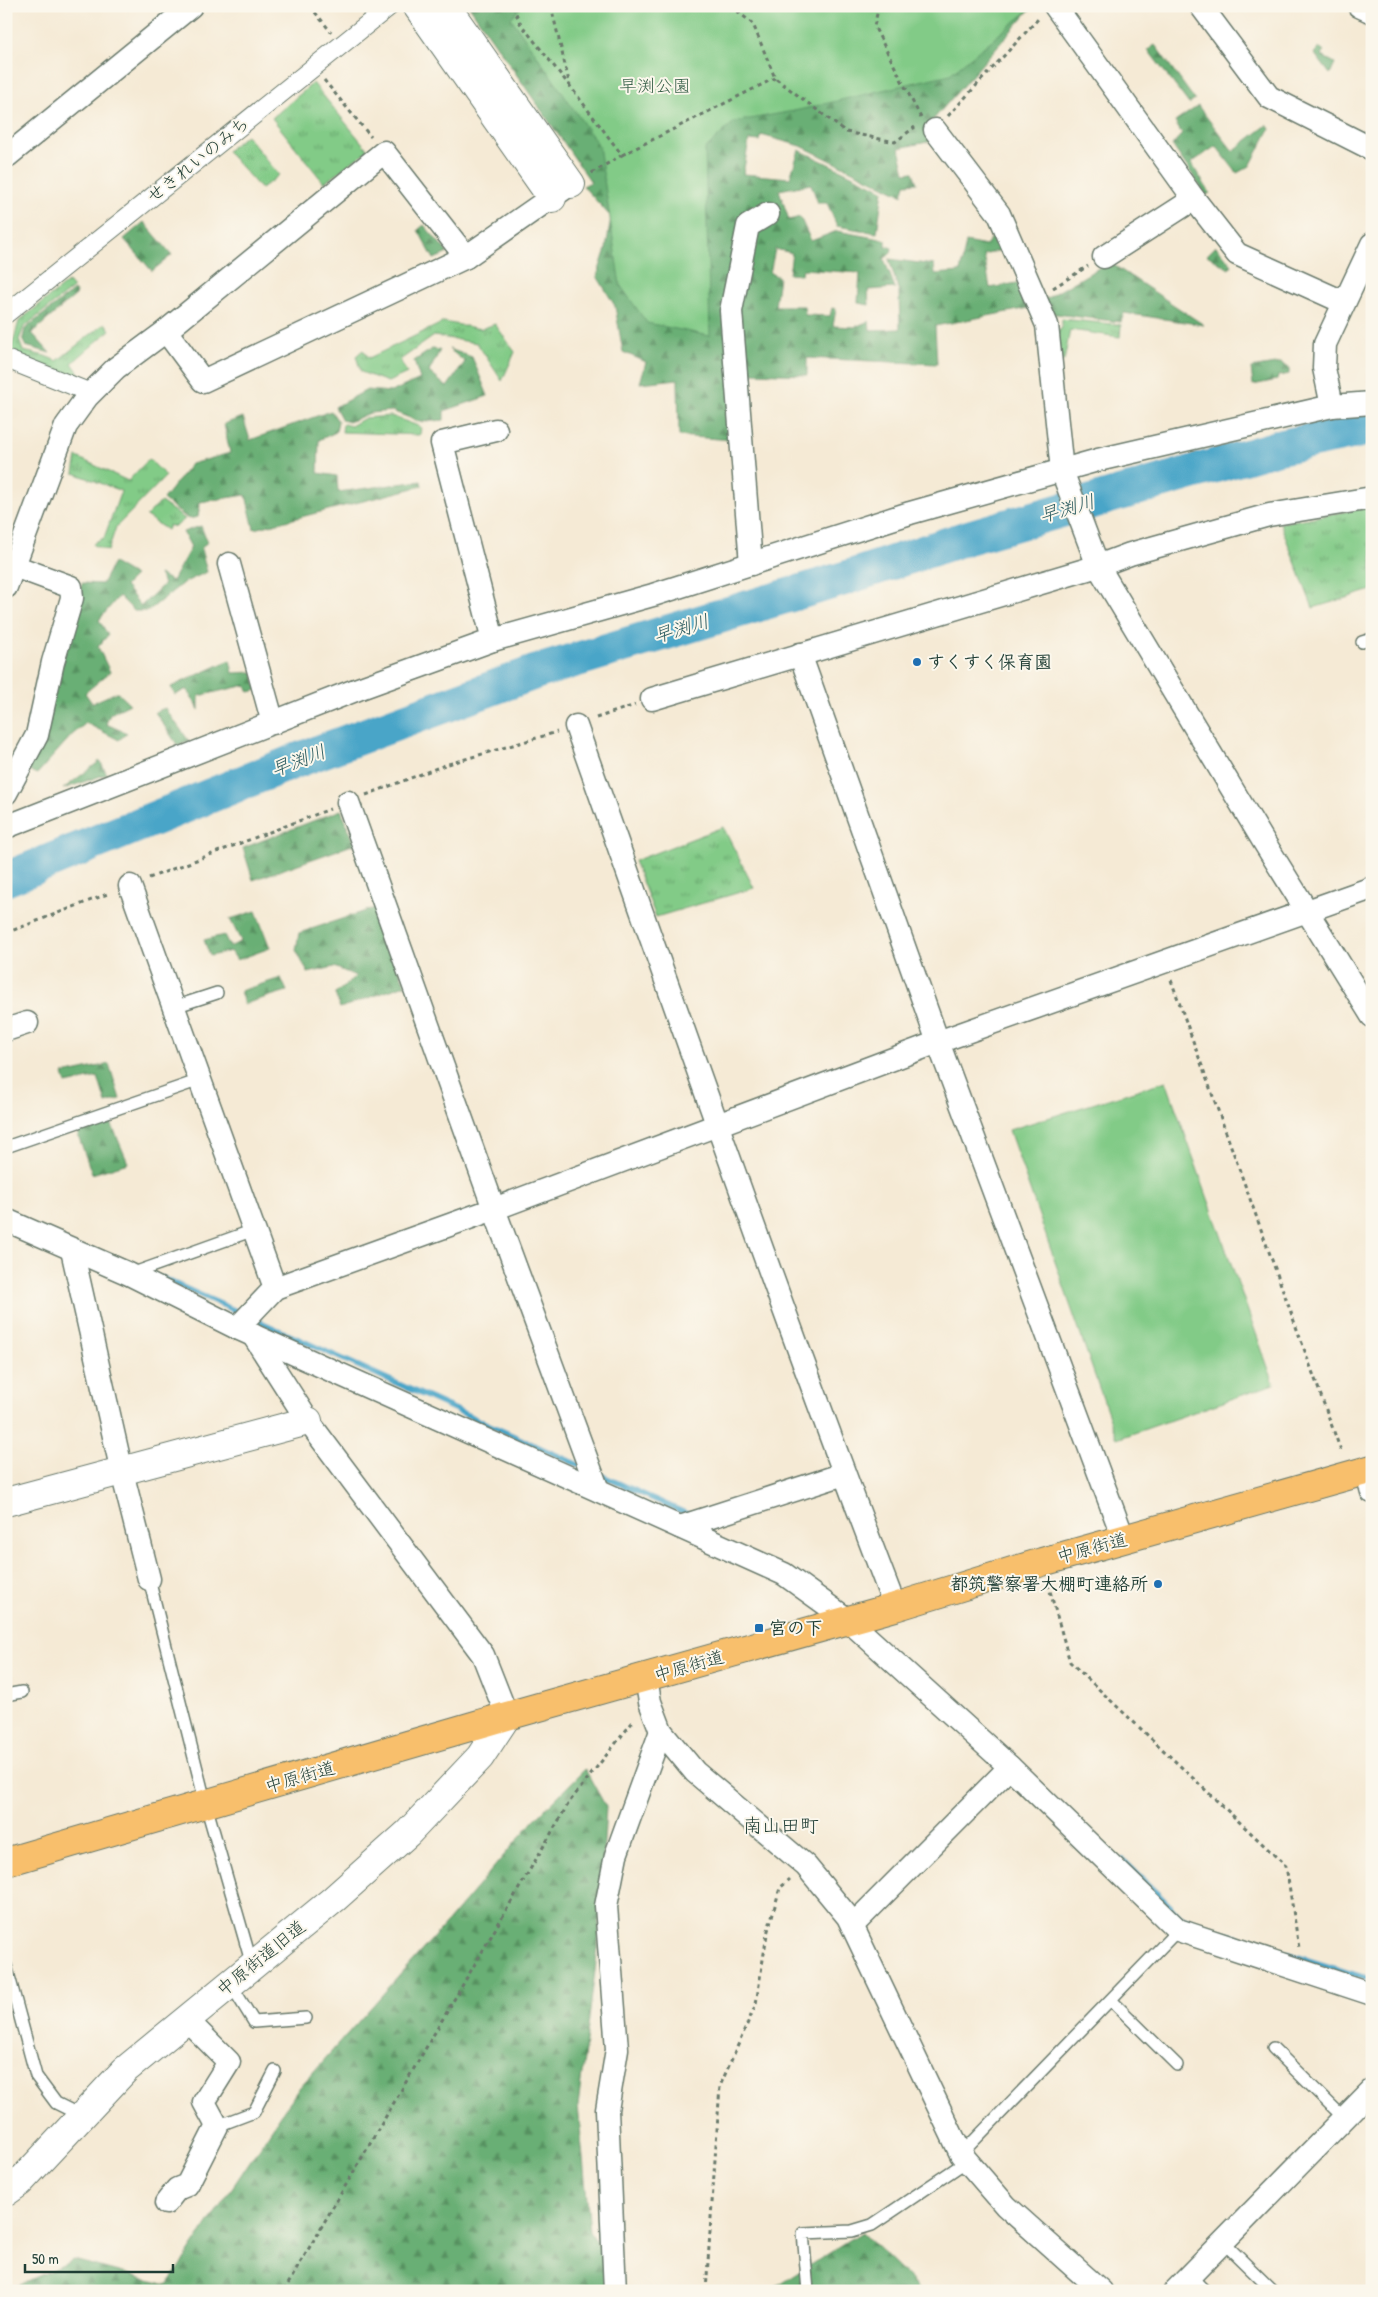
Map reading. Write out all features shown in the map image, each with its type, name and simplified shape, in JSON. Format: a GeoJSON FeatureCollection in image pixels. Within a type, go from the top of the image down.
{"type":"FeatureCollection","features":[{"type":"Feature","properties":{"kind":"main road","name":"中原街道"},"geometry":{"type":"LineString","coordinates":[[6,1862],[507,1716],[648,1690],[848,1620],[1042,1562],[1365,1477]]}},
{"type":"Feature","properties":{"kind":"street"},"geometry":{"type":"LineString","coordinates":[[6,157],[191,6]]}},
{"type":"Feature","properties":{"kind":"street"},"geometry":{"type":"LineString","coordinates":[[417,6],[569,186]]}},
{"type":"Feature","properties":{"kind":"street"},"geometry":{"type":"LineString","coordinates":[[446,6],[569,186]]}},
{"type":"Feature","properties":{"kind":"street"},"geometry":{"type":"LineString","coordinates":[[1201,6],[1269,97],[1372,149]]}},
{"type":"Feature","properties":{"kind":"street"},"geometry":{"type":"LineString","coordinates":[[1359,6],[1372,12]]}},
{"type":"Feature","properties":{"kind":"street","name":"せきれいのみち"},"geometry":{"type":"LineString","coordinates":[[6,314],[389,7]]}},
{"type":"Feature","properties":{"kind":"street"},"geometry":{"type":"LineString","coordinates":[[1049,10],[1237,254],[1343,302]]}},
{"type":"Feature","properties":{"kind":"street"},"geometry":{"type":"LineString","coordinates":[[935,130],[999,214],[1047,325],[1062,471],[1098,566],[1372,1016]]}},
{"type":"Feature","properties":{"kind":"street"},"geometry":{"type":"LineString","coordinates":[[6,587],[66,426],[91,393],[116,368],[166,331],[384,152],[466,257]]}},
{"type":"Feature","properties":{"kind":"street"},"geometry":{"type":"LineString","coordinates":[[166,331],[202,381],[466,257],[569,186]]}},
{"type":"Feature","properties":{"kind":"street"},"geometry":{"type":"LineString","coordinates":[[1104,257],[1194,199]]}},
{"type":"Feature","properties":{"kind":"street"},"geometry":{"type":"LineString","coordinates":[[751,564],[731,311],[748,226],[768,214]]}},
{"type":"Feature","properties":{"kind":"street"},"geometry":{"type":"LineString","coordinates":[[1332,406],[1324,368],[1325,344],[1343,302],[1372,244]]}},
{"type":"Feature","properties":{"kind":"street"},"geometry":{"type":"LineString","coordinates":[[6,359],[91,393]]}},
{"type":"Feature","properties":{"kind":"street"},"geometry":{"type":"LineString","coordinates":[[6,827],[358,689],[494,640],[653,595],[910,513],[1062,471],[1332,406],[1372,403]]}},
{"type":"Feature","properties":{"kind":"street"},"geometry":{"type":"LineString","coordinates":[[494,640],[442,443],[496,430]]}},
{"type":"Feature","properties":{"kind":"street"},"geometry":{"type":"LineString","coordinates":[[652,699],[1098,566],[1130,554],[1269,515],[1372,498]]}},
{"type":"Feature","properties":{"kind":"street"},"geometry":{"type":"LineString","coordinates":[[229,564],[273,723]]}},
{"type":"Feature","properties":{"kind":"street"},"geometry":{"type":"LineString","coordinates":[[6,793],[37,734],[53,662],[72,598],[71,587],[14,566]]}},
{"type":"Feature","properties":{"kind":"street"},"geometry":{"type":"LineString","coordinates":[[800,654],[938,1042],[1124,1540]]}},
{"type":"Feature","properties":{"kind":"street"},"geometry":{"type":"LineString","coordinates":[[576,726],[717,1125],[894,1607]]}},
{"type":"Feature","properties":{"kind":"street"},"geometry":{"type":"LineString","coordinates":[[348,802],[494,1209],[598,1488]]}},
{"type":"Feature","properties":{"kind":"street"},"geometry":{"type":"LineString","coordinates":[[130,886],[275,1288]]}},
{"type":"Feature","properties":{"kind":"street"},"geometry":{"type":"LineString","coordinates":[[243,1330],[258,1306],[275,1288],[494,1209],[938,1042],[1372,888]]}},
{"type":"Feature","properties":{"kind":"street"},"geometry":{"type":"LineString","coordinates":[[6,1220],[130,1274],[243,1330],[598,1488],[784,1574],[848,1620],[1010,1767],[1178,1930],[1372,1994]]}},
{"type":"Feature","properties":{"kind":"street"},"geometry":{"type":"LineString","coordinates":[[72,1250],[122,1472],[149,1579]]}},
{"type":"Feature","properties":{"kind":"street"},"geometry":{"type":"LineString","coordinates":[[243,1330],[308,1421],[483,1655],[507,1716]]}},
{"type":"Feature","properties":{"kind":"street"},"geometry":{"type":"LineString","coordinates":[[6,1502],[308,1421]]}},
{"type":"Feature","properties":{"kind":"street"},"geometry":{"type":"LineString","coordinates":[[680,1527],[844,1474]]}},
{"type":"Feature","properties":{"kind":"street"},"geometry":{"type":"LineString","coordinates":[[648,1690],[662,1731],[695,1772],[806,1866],[853,1925],[964,2157],[1006,2206],[1101,2291]]}},
{"type":"Feature","properties":{"kind":"street","name":"中原街道旧道"},"geometry":{"type":"LineString","coordinates":[[6,2192],[20,2182],[83,2117],[125,2070],[334,1899],[408,1833],[480,1757],[507,1716]]}},
{"type":"Feature","properties":{"kind":"street"},"geometry":{"type":"LineString","coordinates":[[615,2291],[608,2110],[617,2050],[606,1906],[616,1855],[662,1731]]}},
{"type":"Feature","properties":{"kind":"street"},"geometry":{"type":"LineString","coordinates":[[853,1925],[1010,1767]]}},
{"type":"Feature","properties":{"kind":"street"},"geometry":{"type":"LineString","coordinates":[[166,2203],[177,2188],[187,2185],[217,2126],[204,2102],[229,2062],[187,2020]]}},
{"type":"Feature","properties":{"kind":"street"},"geometry":{"type":"LineString","coordinates":[[1190,2286],[1224,2243],[1344,2118],[1369,2099]]}},
{"type":"Feature","properties":{"kind":"lane"},"geometry":{"type":"LineString","coordinates":[[174,1007],[217,993]]}},
{"type":"Feature","properties":{"kind":"lane"},"geometry":{"type":"LineString","coordinates":[[6,1147],[200,1080]]}},
{"type":"Feature","properties":{"kind":"lane"},"geometry":{"type":"LineString","coordinates":[[130,1274],[254,1230]]}},
{"type":"Feature","properties":{"kind":"lane"},"geometry":{"type":"LineString","coordinates":[[149,1579],[206,1805],[252,1965]]}},
{"type":"Feature","properties":{"kind":"lane"},"geometry":{"type":"LineString","coordinates":[[6,1695],[22,1692]]}},
{"type":"Feature","properties":{"kind":"lane"},"geometry":{"type":"LineString","coordinates":[[808,2291],[803,2233],[852,2230],[872,2225],[964,2157],[1178,1930]]}},
{"type":"Feature","properties":{"kind":"lane"},"geometry":{"type":"LineString","coordinates":[[6,1965],[36,2076],[56,2103],[83,2117]]}},
{"type":"Feature","properties":{"kind":"lane"},"geometry":{"type":"LineString","coordinates":[[230,1983],[254,2022],[306,2018]]}},
{"type":"Feature","properties":{"kind":"lane"},"geometry":{"type":"LineString","coordinates":[[1110,2000],[1177,2065]]}},
{"type":"Feature","properties":{"kind":"lane"},"geometry":{"type":"LineString","coordinates":[[1273,2048],[1344,2118]]}},
{"type":"Feature","properties":{"kind":"lane"},"geometry":{"type":"LineString","coordinates":[[217,2126],[254,2112],[276,2071]]}},
{"type":"Feature","properties":{"kind":"lane"},"geometry":{"type":"LineString","coordinates":[[1224,2243],[1273,2291]]}},
{"type":"Feature","properties":{"kind":"path"},"geometry":{"type":"LineString","coordinates":[[310,6],[331,32],[327,36]]}},
{"type":"Feature","properties":{"kind":"path"},"geometry":{"type":"LineString","coordinates":[[513,6],[520,23],[622,156]]}},
{"type":"Feature","properties":{"kind":"path"},"geometry":{"type":"LineString","coordinates":[[551,6],[571,88]]}},
{"type":"Feature","properties":{"kind":"path"},"geometry":{"type":"LineString","coordinates":[[731,6],[753,24],[775,78],[846,132],[895,142],[923,121],[874,26],[879,6]]}},
{"type":"Feature","properties":{"kind":"path"},"geometry":{"type":"LineString","coordinates":[[935,130],[1049,10]]}},
{"type":"Feature","properties":{"kind":"path"},"geometry":{"type":"LineString","coordinates":[[569,186],[622,156],[775,78]]}},
{"type":"Feature","properties":{"kind":"path"},"geometry":{"type":"LineString","coordinates":[[324,79],[384,152]]}},
{"type":"Feature","properties":{"kind":"path"},"geometry":{"type":"LineString","coordinates":[[1036,300],[1104,257]]}},
{"type":"Feature","properties":{"kind":"path"},"geometry":{"type":"LineString","coordinates":[[1164,961],[1365,1477]]}},
{"type":"Feature","properties":{"kind":"path"},"geometry":{"type":"LineString","coordinates":[[1042,1562],[1070,1662],[1286,1866],[1298,1943]]}},
{"type":"Feature","properties":{"kind":"path"},"geometry":{"type":"LineString","coordinates":[[284,2291],[570,1801],[648,1690]]}},
{"type":"Feature","properties":{"kind":"path"},"geometry":{"type":"LineString","coordinates":[[706,2291],[720,2086],[756,2004],[767,1934],[780,1888],[806,1866]]}},
{"type":"Feature","properties":{"kind":"green space"},"geometry":{"type":"Polygon","coordinates":[[[469,6],[1033,6],[924,130],[932,141],[899,148],[905,173],[913,172],[917,183],[905,184],[902,195],[801,146],[761,135],[760,141],[749,140],[743,174],[790,178],[799,150],[883,190],[877,233],[837,226],[827,203],[818,203],[811,184],[779,190],[789,220],[800,217],[811,241],[837,231],[886,240],[886,246],[892,248],[891,253],[884,259],[895,288],[868,290],[869,305],[858,303],[860,273],[803,269],[801,275],[789,274],[792,253],[775,249],[770,273],[779,277],[775,306],[804,306],[805,315],[830,316],[832,308],[836,309],[833,326],[855,327],[869,321],[870,330],[900,329],[899,292],[889,259],[934,265],[935,274],[960,272],[966,242],[986,246],[996,232],[1005,249],[984,255],[990,288],[1017,283],[1029,308],[935,326],[937,364],[807,358],[807,375],[753,373],[731,370],[732,440],[679,436],[678,379],[640,383],[646,362],[623,352],[615,306],[597,276],[606,249],[611,217],[583,186],[591,182],[469,6]]]}},
{"type":"Feature","properties":{"kind":"green space","name":"早渕公園"},"geometry":{"type":"Polygon","coordinates":[[[522,6],[1034,6],[950,74],[799,110],[734,122],[705,149],[710,336],[647,323],[620,285],[599,146],[511,18],[522,6]]]}},
{"type":"Feature","properties":{"kind":"green space"},"geometry":{"type":"Polygon","coordinates":[[[1155,45],[1195,100],[1189,104],[1148,50],[1155,45]]]}},
{"type":"Feature","properties":{"kind":"green space"},"geometry":{"type":"Polygon","coordinates":[[[1320,48],[1324,52],[1322,56],[1335,63],[1330,74],[1314,53],[1320,48]]]}},
{"type":"Feature","properties":{"kind":"green space"},"geometry":{"type":"Polygon","coordinates":[[[313,83],[368,150],[324,183],[272,118],[313,83]]]}},
{"type":"Feature","properties":{"kind":"green space"},"geometry":{"type":"Polygon","coordinates":[[[1198,106],[1233,151],[1267,125],[1270,129],[1250,166],[1237,173],[1216,146],[1191,163],[1210,193],[1206,195],[1172,145],[1182,134],[1175,122],[1198,106]]]}},
{"type":"Feature","properties":{"kind":"green space"},"geometry":{"type":"Polygon","coordinates":[[[246,135],[279,175],[261,189],[227,151],[246,135]]]}},
{"type":"Feature","properties":{"kind":"green space"},"geometry":{"type":"Polygon","coordinates":[[[144,222],[172,255],[152,271],[124,239],[144,222]]]}},
{"type":"Feature","properties":{"kind":"green space"},"geometry":{"type":"Polygon","coordinates":[[[424,225],[448,253],[434,259],[418,230],[424,225]]]}},
{"type":"Feature","properties":{"kind":"green space"},"geometry":{"type":"Polygon","coordinates":[[[1216,246],[1232,265],[1229,269],[1207,255],[1216,246]]]}},
{"type":"Feature","properties":{"kind":"green space"},"geometry":{"type":"Polygon","coordinates":[[[1109,262],[1204,325],[1124,313],[1121,322],[1048,313],[1042,301],[1109,262]]]}},
{"type":"Feature","properties":{"kind":"green space"},"geometry":{"type":"Polygon","coordinates":[[[68,282],[73,288],[24,327],[19,340],[23,351],[57,361],[105,323],[110,330],[72,363],[84,380],[81,382],[10,354],[19,321],[68,282]]]}},
{"type":"Feature","properties":{"kind":"green space"},"geometry":{"type":"Polygon","coordinates":[[[74,290],[77,294],[32,333],[50,353],[26,346],[23,338],[25,329],[74,290]]]}},
{"type":"Feature","properties":{"kind":"green space"},"geometry":{"type":"Polygon","coordinates":[[[1062,319],[1121,325],[1120,337],[1070,330],[1064,361],[1058,360],[1057,332],[1062,328],[1062,319]]]}},
{"type":"Feature","properties":{"kind":"green space"},"geometry":{"type":"Polygon","coordinates":[[[444,322],[481,329],[495,324],[515,352],[502,381],[477,343],[434,336],[400,360],[407,373],[388,382],[361,372],[356,356],[363,350],[369,358],[444,322]]]}},
{"type":"Feature","properties":{"kind":"green space"},"geometry":{"type":"Polygon","coordinates":[[[432,349],[440,350],[429,372],[447,387],[465,362],[449,349],[472,357],[488,396],[444,411],[444,420],[420,422],[392,411],[370,413],[349,422],[342,420],[335,407],[367,390],[391,392],[420,379],[414,361],[432,349]]]}},
{"type":"Feature","properties":{"kind":"green space"},"geometry":{"type":"Polygon","coordinates":[[[1281,363],[1289,368],[1289,374],[1278,376],[1277,380],[1253,385],[1251,368],[1281,363]]]}},
{"type":"Feature","properties":{"kind":"green space"},"geometry":{"type":"Polygon","coordinates":[[[331,411],[338,421],[336,432],[319,440],[318,473],[337,476],[338,492],[421,481],[422,486],[254,529],[246,495],[200,502],[198,517],[188,519],[163,499],[191,464],[230,453],[224,424],[243,417],[250,440],[331,411]]]}},
{"type":"Feature","properties":{"kind":"green space"},"geometry":{"type":"Polygon","coordinates":[[[391,416],[421,427],[420,435],[342,432],[343,424],[351,426],[365,418],[391,416]]]}},
{"type":"Feature","properties":{"kind":"green space"},"geometry":{"type":"Polygon","coordinates":[[[77,457],[128,481],[149,459],[166,476],[116,527],[108,551],[93,545],[104,538],[121,491],[74,473],[77,457]]]}},
{"type":"Feature","properties":{"kind":"green space"},"geometry":{"type":"Polygon","coordinates":[[[161,502],[185,519],[175,527],[169,525],[167,530],[146,516],[161,502]]]}},
{"type":"Feature","properties":{"kind":"green space"},"geometry":{"type":"Polygon","coordinates":[[[1372,507],[1372,590],[1313,608],[1280,523],[1372,507]]]}},
{"type":"Feature","properties":{"kind":"green space"},"geometry":{"type":"Polygon","coordinates":[[[201,526],[207,542],[201,549],[207,572],[183,583],[148,611],[134,611],[119,596],[99,620],[108,635],[98,647],[110,672],[85,693],[92,703],[117,692],[130,704],[110,714],[106,724],[127,733],[119,740],[86,723],[72,735],[37,774],[25,769],[82,583],[102,584],[113,563],[135,576],[125,586],[141,606],[164,584],[159,574],[172,581],[191,547],[183,532],[201,526]]]}},
{"type":"Feature","properties":{"kind":"green space"},"geometry":{"type":"Polygon","coordinates":[[[230,660],[233,673],[253,672],[257,690],[249,692],[246,685],[199,696],[199,710],[187,689],[175,695],[171,687],[230,660]]]}},
{"type":"Feature","properties":{"kind":"green space"},"geometry":{"type":"Polygon","coordinates":[[[165,708],[189,741],[178,746],[155,712],[165,708]]]}},
{"type":"Feature","properties":{"kind":"green space"},"geometry":{"type":"Polygon","coordinates":[[[100,761],[107,774],[63,789],[100,761]]]}},
{"type":"Feature","properties":{"kind":"green space"},"geometry":{"type":"Polygon","coordinates":[[[341,810],[355,844],[253,880],[243,848],[341,810]]]}},
{"type":"Feature","properties":{"kind":"green space"},"geometry":{"type":"Polygon","coordinates":[[[723,827],[754,888],[656,917],[634,861],[723,827]]]}},
{"type":"Feature","properties":{"kind":"green space"},"geometry":{"type":"Polygon","coordinates":[[[375,908],[405,985],[340,1008],[335,994],[356,976],[334,967],[308,973],[296,950],[299,933],[375,908]]]}},
{"type":"Feature","properties":{"kind":"green space"},"geometry":{"type":"Polygon","coordinates":[[[256,911],[270,948],[237,960],[231,951],[210,956],[204,940],[224,935],[230,947],[241,941],[230,919],[256,911]]]}},
{"type":"Feature","properties":{"kind":"green space"},"geometry":{"type":"Polygon","coordinates":[[[281,978],[287,991],[244,1004],[240,991],[281,978]]]}},
{"type":"Feature","properties":{"kind":"green space"},"geometry":{"type":"Polygon","coordinates":[[[109,1064],[120,1099],[106,1103],[98,1077],[66,1084],[63,1074],[109,1064]]]}},
{"type":"Feature","properties":{"kind":"green space"},"geometry":{"type":"Polygon","coordinates":[[[1166,1081],[1274,1384],[1117,1439],[1009,1130],[1166,1081]]]}},
{"type":"Feature","properties":{"kind":"green space"},"geometry":{"type":"Polygon","coordinates":[[[109,1118],[128,1163],[92,1174],[76,1129],[109,1118]]]}},
{"type":"Feature","properties":{"kind":"green space"},"geometry":{"type":"Polygon","coordinates":[[[585,1769],[606,1807],[598,1947],[578,2106],[590,2231],[621,2291],[6,2291],[74,2260],[167,2285],[299,2088],[448,1921],[535,1819],[585,1769]]]}},
{"type":"Feature","properties":{"kind":"green space"},"geometry":{"type":"Polygon","coordinates":[[[862,2232],[922,2291],[769,2291],[862,2232]]]}},
{"type":"Feature","properties":{"kind":"waterway","name":"早渕川"},"geometry":{"type":"LineString","coordinates":[[6,879],[298,760],[536,672],[846,578],[963,539],[1276,448],[1372,428]]}},
{"type":"Feature","properties":{"kind":"waterway"},"geometry":{"type":"LineString","coordinates":[[162,1278],[243,1314]]}},
{"type":"Feature","properties":{"kind":"waterway"},"geometry":{"type":"LineString","coordinates":[[254,1319],[583,1467]]}},
{"type":"Feature","properties":{"kind":"waterway"},"geometry":{"type":"LineString","coordinates":[[598,1474],[692,1516]]}},
{"type":"Feature","properties":{"kind":"waterway"},"geometry":{"type":"LineString","coordinates":[[1123,1860],[1183,1919],[1239,1938]]}},
{"type":"Feature","properties":{"kind":"waterway"},"geometry":{"type":"LineString","coordinates":[[1269,1948],[1372,1980]]}},
{"type":"Feature","properties":{"kind":"place","name":"すくすく保育園"},"geometry":{"type":"Point","coordinates":[917,662]}},
{"type":"Feature","properties":{"kind":"place","name":"都筑警察署大棚町連絡所"},"geometry":{"type":"Point","coordinates":[1158,1584]}},
{"type":"Feature","properties":{"kind":"place","name":"宮の下"},"geometry":{"type":"Point","coordinates":[759,1628]}},
{"type":"Feature","properties":{"kind":"district","name":"南山田町"},"geometry":{"type":"Point","coordinates":[781,1825]}}]}
